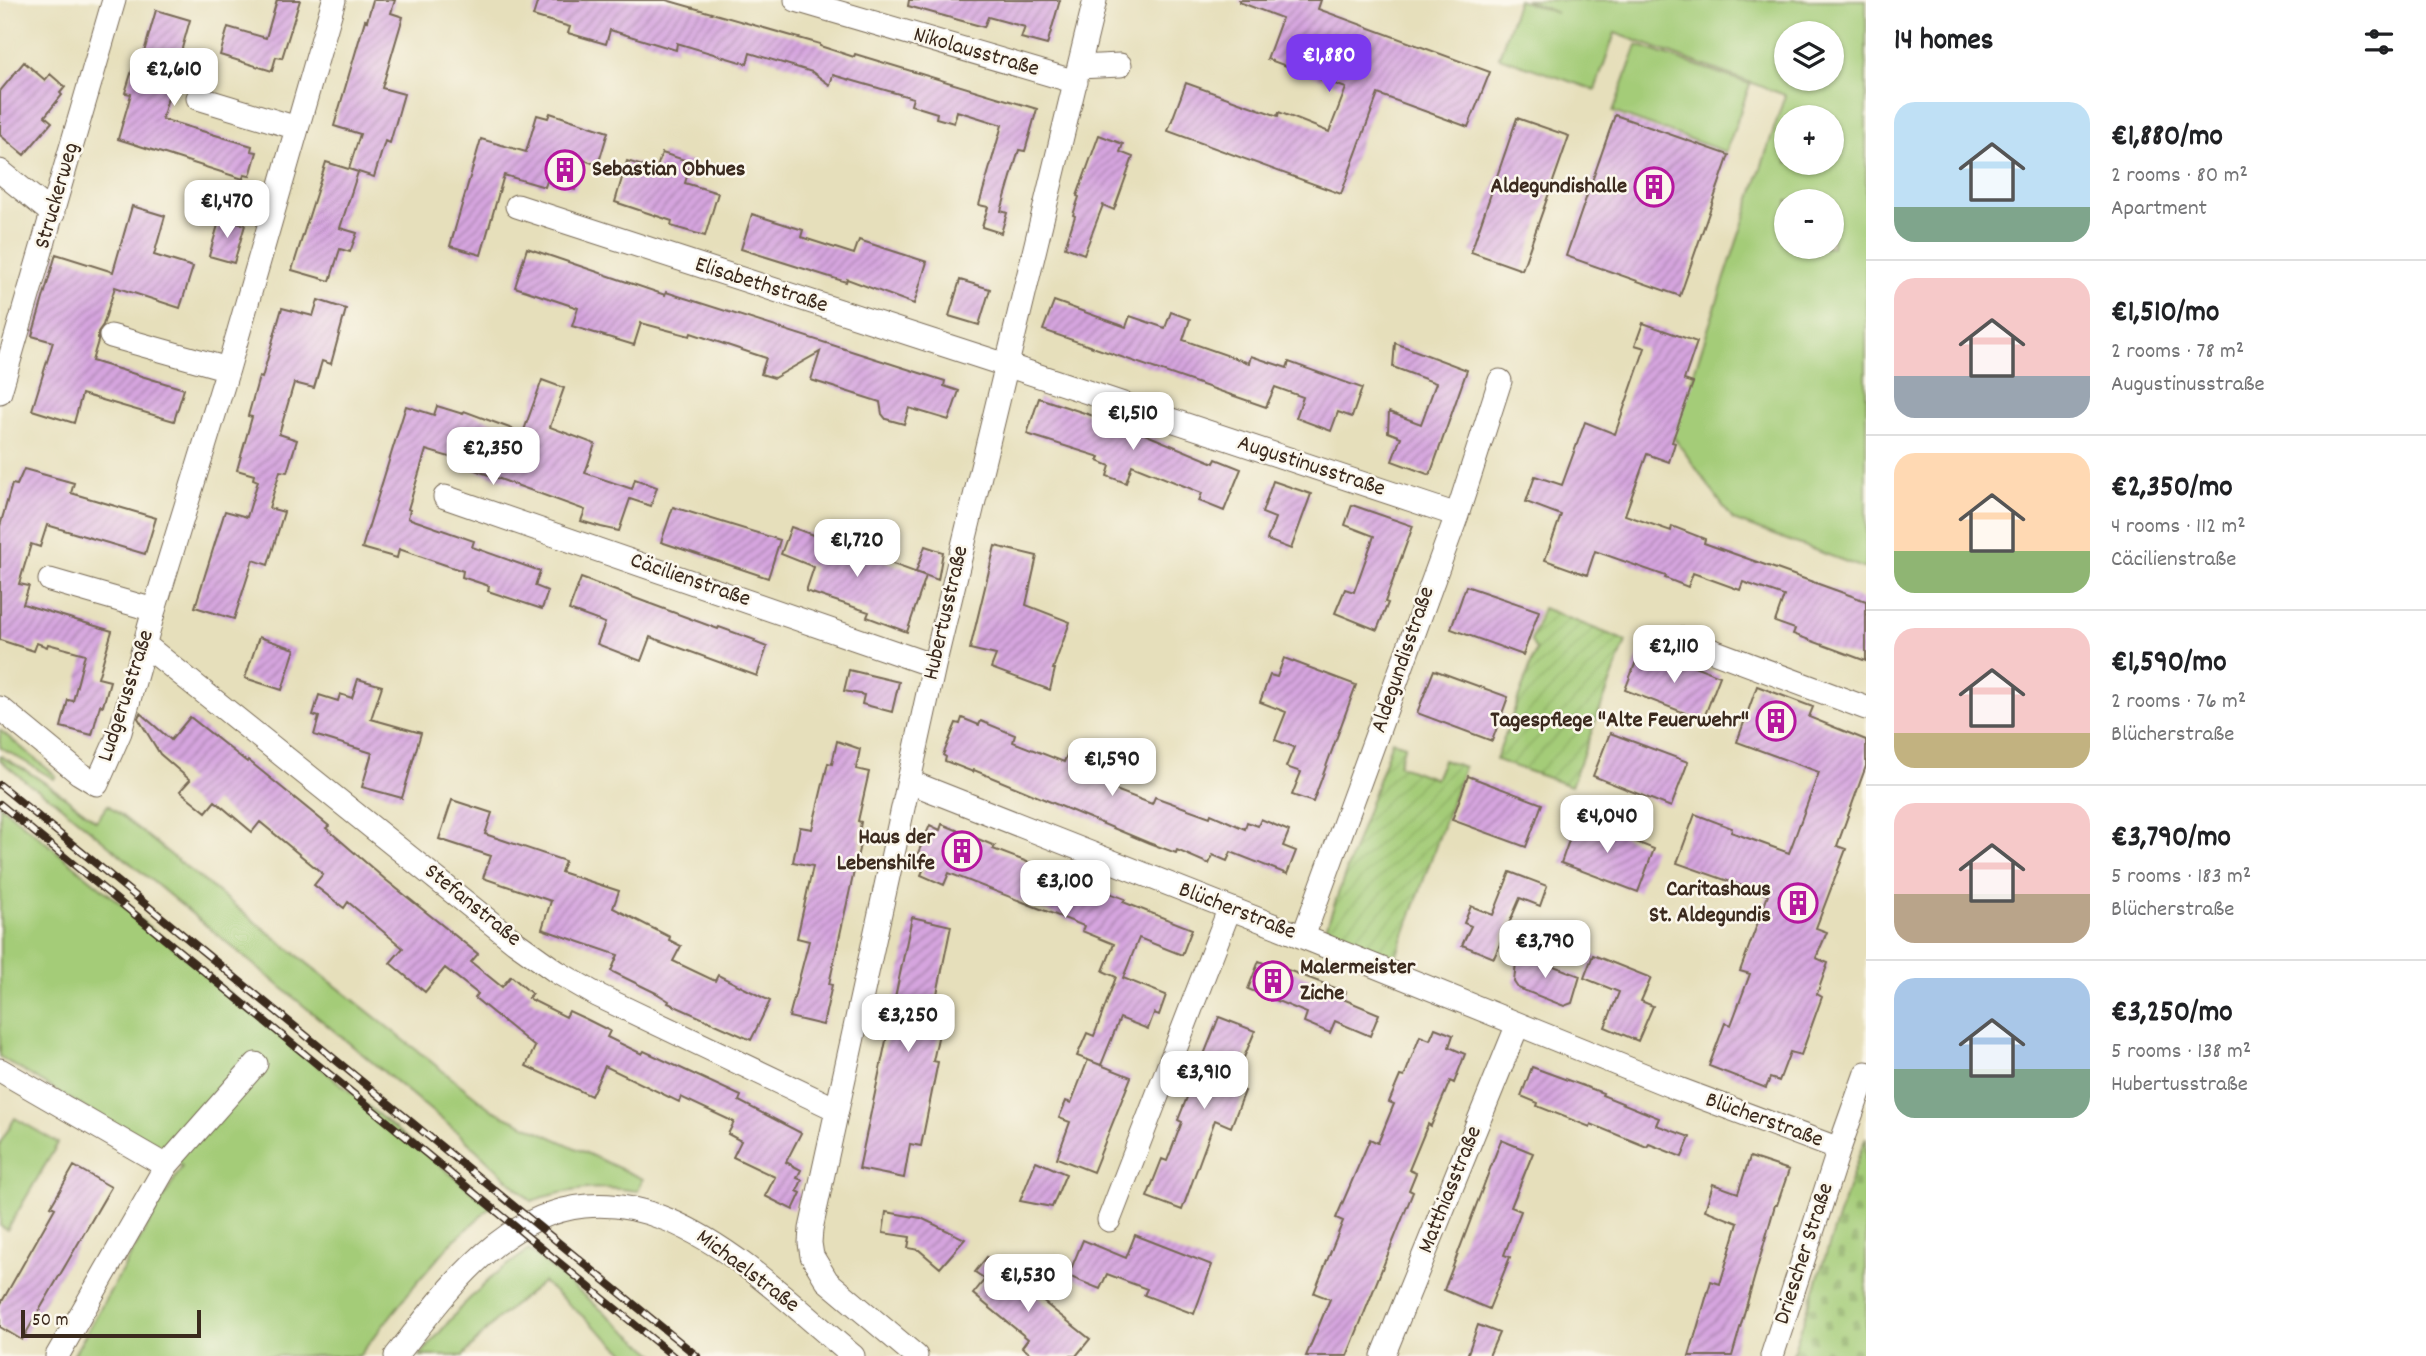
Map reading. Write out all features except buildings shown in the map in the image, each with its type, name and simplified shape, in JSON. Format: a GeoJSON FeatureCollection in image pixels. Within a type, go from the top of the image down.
{"type":"FeatureCollection","features":[{"type":"Feature","properties":{"kind":"street","name":"Struckerweg"},"geometry":{"type":"LineString","coordinates":[[0,392],[114,0]]}},
{"type":"Feature","properties":{"kind":"street","name":"Ludgerusstraße"},"geometry":{"type":"LineString","coordinates":[[0,708],[79,773],[97,784],[120,733],[334,0]]}},
{"type":"Feature","properties":{"kind":"street","name":"Nikolausstraße"},"geometry":{"type":"LineString","coordinates":[[796,0],[1078,75]]}},
{"type":"Feature","properties":{"kind":"street","name":"Hubertusstraße"},"geometry":{"type":"LineString","coordinates":[[811,1230],[934,666],[1095,0]]}},
{"type":"Feature","properties":{"kind":"street"},"geometry":{"type":"LineString","coordinates":[[1078,75],[1120,65]]}},
{"type":"Feature","properties":{"kind":"street"},"geometry":{"type":"LineString","coordinates":[[198,98],[298,128]]}},
{"type":"Feature","properties":{"kind":"street"},"geometry":{"type":"LineString","coordinates":[[0,171],[53,214]]}},
{"type":"Feature","properties":{"kind":"street","name":"Elisabethstraße"},"geometry":{"type":"LineString","coordinates":[[517,206],[1006,365]]}},
{"type":"Feature","properties":{"kind":"street"},"geometry":{"type":"LineString","coordinates":[[111,336],[228,369]]}},
{"type":"Feature","properties":{"kind":"street","name":"Augustinusstraße"},"geometry":{"type":"LineString","coordinates":[[1006,365],[1457,515]]}},
{"type":"Feature","properties":{"kind":"street","name":"Aldegundisstraße"},"geometry":{"type":"LineString","coordinates":[[1303,937],[1457,515],[1500,381]]}},
{"type":"Feature","properties":{"kind":"street","name":"Cäcilienstraße"},"geometry":{"type":"LineString","coordinates":[[445,497],[934,666]]}},
{"type":"Feature","properties":{"kind":"street","name":"Ludgerusstraße"},"geometry":{"type":"LineString","coordinates":[[50,579],[154,610]]}},
{"type":"Feature","properties":{"kind":"street"},"geometry":{"type":"LineString","coordinates":[[1654,650],[1662,643],[1681,639],[1866,708]]}},
{"type":"Feature","properties":{"kind":"street","name":"Stefanstraße"},"geometry":{"type":"LineString","coordinates":[[145,645],[515,942],[557,972],[597,995],[836,1109]]}},
{"type":"Feature","properties":{"kind":"street","name":"Blücherstraße"},"geometry":{"type":"LineString","coordinates":[[910,782],[1676,1088],[1839,1149]]}},
{"type":"Feature","properties":{"kind":"street"},"geometry":{"type":"LineString","coordinates":[[1110,1220],[1229,910]]}},
{"type":"Feature","properties":{"kind":"street","name":"Matthiasstraße"},"geometry":{"type":"LineString","coordinates":[[1383,1356],[1518,1024]]}},
{"type":"Feature","properties":{"kind":"street"},"geometry":{"type":"LineString","coordinates":[[57,1356],[166,1166],[256,1064]]}},
{"type":"Feature","properties":{"kind":"street"},"geometry":{"type":"LineString","coordinates":[[0,1070],[166,1166]]}},
{"type":"Feature","properties":{"kind":"street","name":"Driescher Straße"},"geometry":{"type":"LineString","coordinates":[[1772,1356],[1866,1073]]}},
{"type":"Feature","properties":{"kind":"street","name":"Michaelstraße"},"geometry":{"type":"LineString","coordinates":[[396,1356],[460,1276],[496,1245],[529,1222],[550,1214],[576,1208],[607,1206],[652,1213],[706,1237],[749,1268],[853,1356]]}},
{"type":"Feature","properties":{"kind":"street","name":"Michaelstraße"},"geometry":{"type":"LineString","coordinates":[[811,1230],[812,1256],[827,1281],[916,1356]]}},
{"type":"Feature","properties":{"kind":"green space"},"geometry":{"type":"Polygon","coordinates":[[[1518,0],[1557,13],[1525,0],[1866,0],[1866,569],[1733,520],[1673,436],[1774,128],[1774,175],[1844,175],[1844,105],[1782,105],[1785,95],[1774,91],[1844,91],[1844,21],[1774,21],[1774,91],[1615,33],[1595,90],[1499,57],[1518,0]]]}},
{"type":"Feature","properties":{"kind":"green space"},"geometry":{"type":"Polygon","coordinates":[[[1637,45],[1750,84],[1726,152],[1613,112],[1637,45]]]}},
{"type":"Feature","properties":{"kind":"green space"},"geometry":{"type":"Polygon","coordinates":[[[1543,608],[1626,641],[1571,786],[1496,760],[1536,650],[1531,641],[1543,608]]]}},
{"type":"Feature","properties":{"kind":"green space"},"geometry":{"type":"Polygon","coordinates":[[[0,730],[56,776],[54,779],[0,747],[0,730]]]}},
{"type":"Feature","properties":{"kind":"green space"},"geometry":{"type":"Polygon","coordinates":[[[1392,741],[1405,745],[1398,765],[1435,779],[1443,760],[1464,767],[1395,960],[1325,931],[1392,741]]]}},
{"type":"Feature","properties":{"kind":"green space"},"geometry":{"type":"Polygon","coordinates":[[[0,756],[50,786],[96,821],[108,805],[492,1110],[643,1179],[638,1191],[584,1189],[531,1201],[457,1132],[55,801],[29,784],[0,760],[0,756]]]}},
{"type":"Feature","properties":{"kind":"green space"},"geometry":{"type":"Polygon","coordinates":[[[0,805],[491,1207],[452,1242],[359,1356],[73,1356],[182,1166],[0,1057],[0,805]]]}},
{"type":"Feature","properties":{"kind":"green space"},"geometry":{"type":"Polygon","coordinates":[[[15,1118],[58,1143],[7,1230],[0,1226],[0,1143],[15,1118]]]}},
{"type":"Feature","properties":{"kind":"green space"},"geometry":{"type":"Polygon","coordinates":[[[1866,1137],[1866,1356],[1792,1356],[1859,1155],[1866,1137]]]}},
{"type":"Feature","properties":{"kind":"green space"},"geometry":{"type":"Polygon","coordinates":[[[529,1250],[657,1356],[629,1356],[543,1282],[497,1319],[463,1356],[420,1356],[461,1307],[494,1275],[529,1250]]]}},
{"type":"Feature","properties":{"kind":"railway"},"geometry":{"type":"LineString","coordinates":[[0,785],[697,1356]]}},
{"type":"Feature","properties":{"kind":"railway"},"geometry":{"type":"LineString","coordinates":[[0,804],[673,1356]]}},
{"type":"Feature","properties":{"kind":"place","name":"Sebastian Obhues"},"geometry":{"type":"Point","coordinates":[565,170]}},
{"type":"Feature","properties":{"kind":"place","name":"Aldegundishalle"},"geometry":{"type":"Point","coordinates":[1654,187]}},
{"type":"Feature","properties":{"kind":"place","name":"Tagespflege \"Alte Feuerwehr\""},"geometry":{"type":"Point","coordinates":[1776,721]}},
{"type":"Feature","properties":{"kind":"place","name":"Haus der Lebenshilfe"},"geometry":{"type":"Point","coordinates":[962,851]}},
{"type":"Feature","properties":{"kind":"place","name":"Caritashaus St. Aldegundis"},"geometry":{"type":"Point","coordinates":[1798,903]}},
{"type":"Feature","properties":{"kind":"place","name":"Malermeister Ziche"},"geometry":{"type":"Point","coordinates":[1273,981]}}]}
